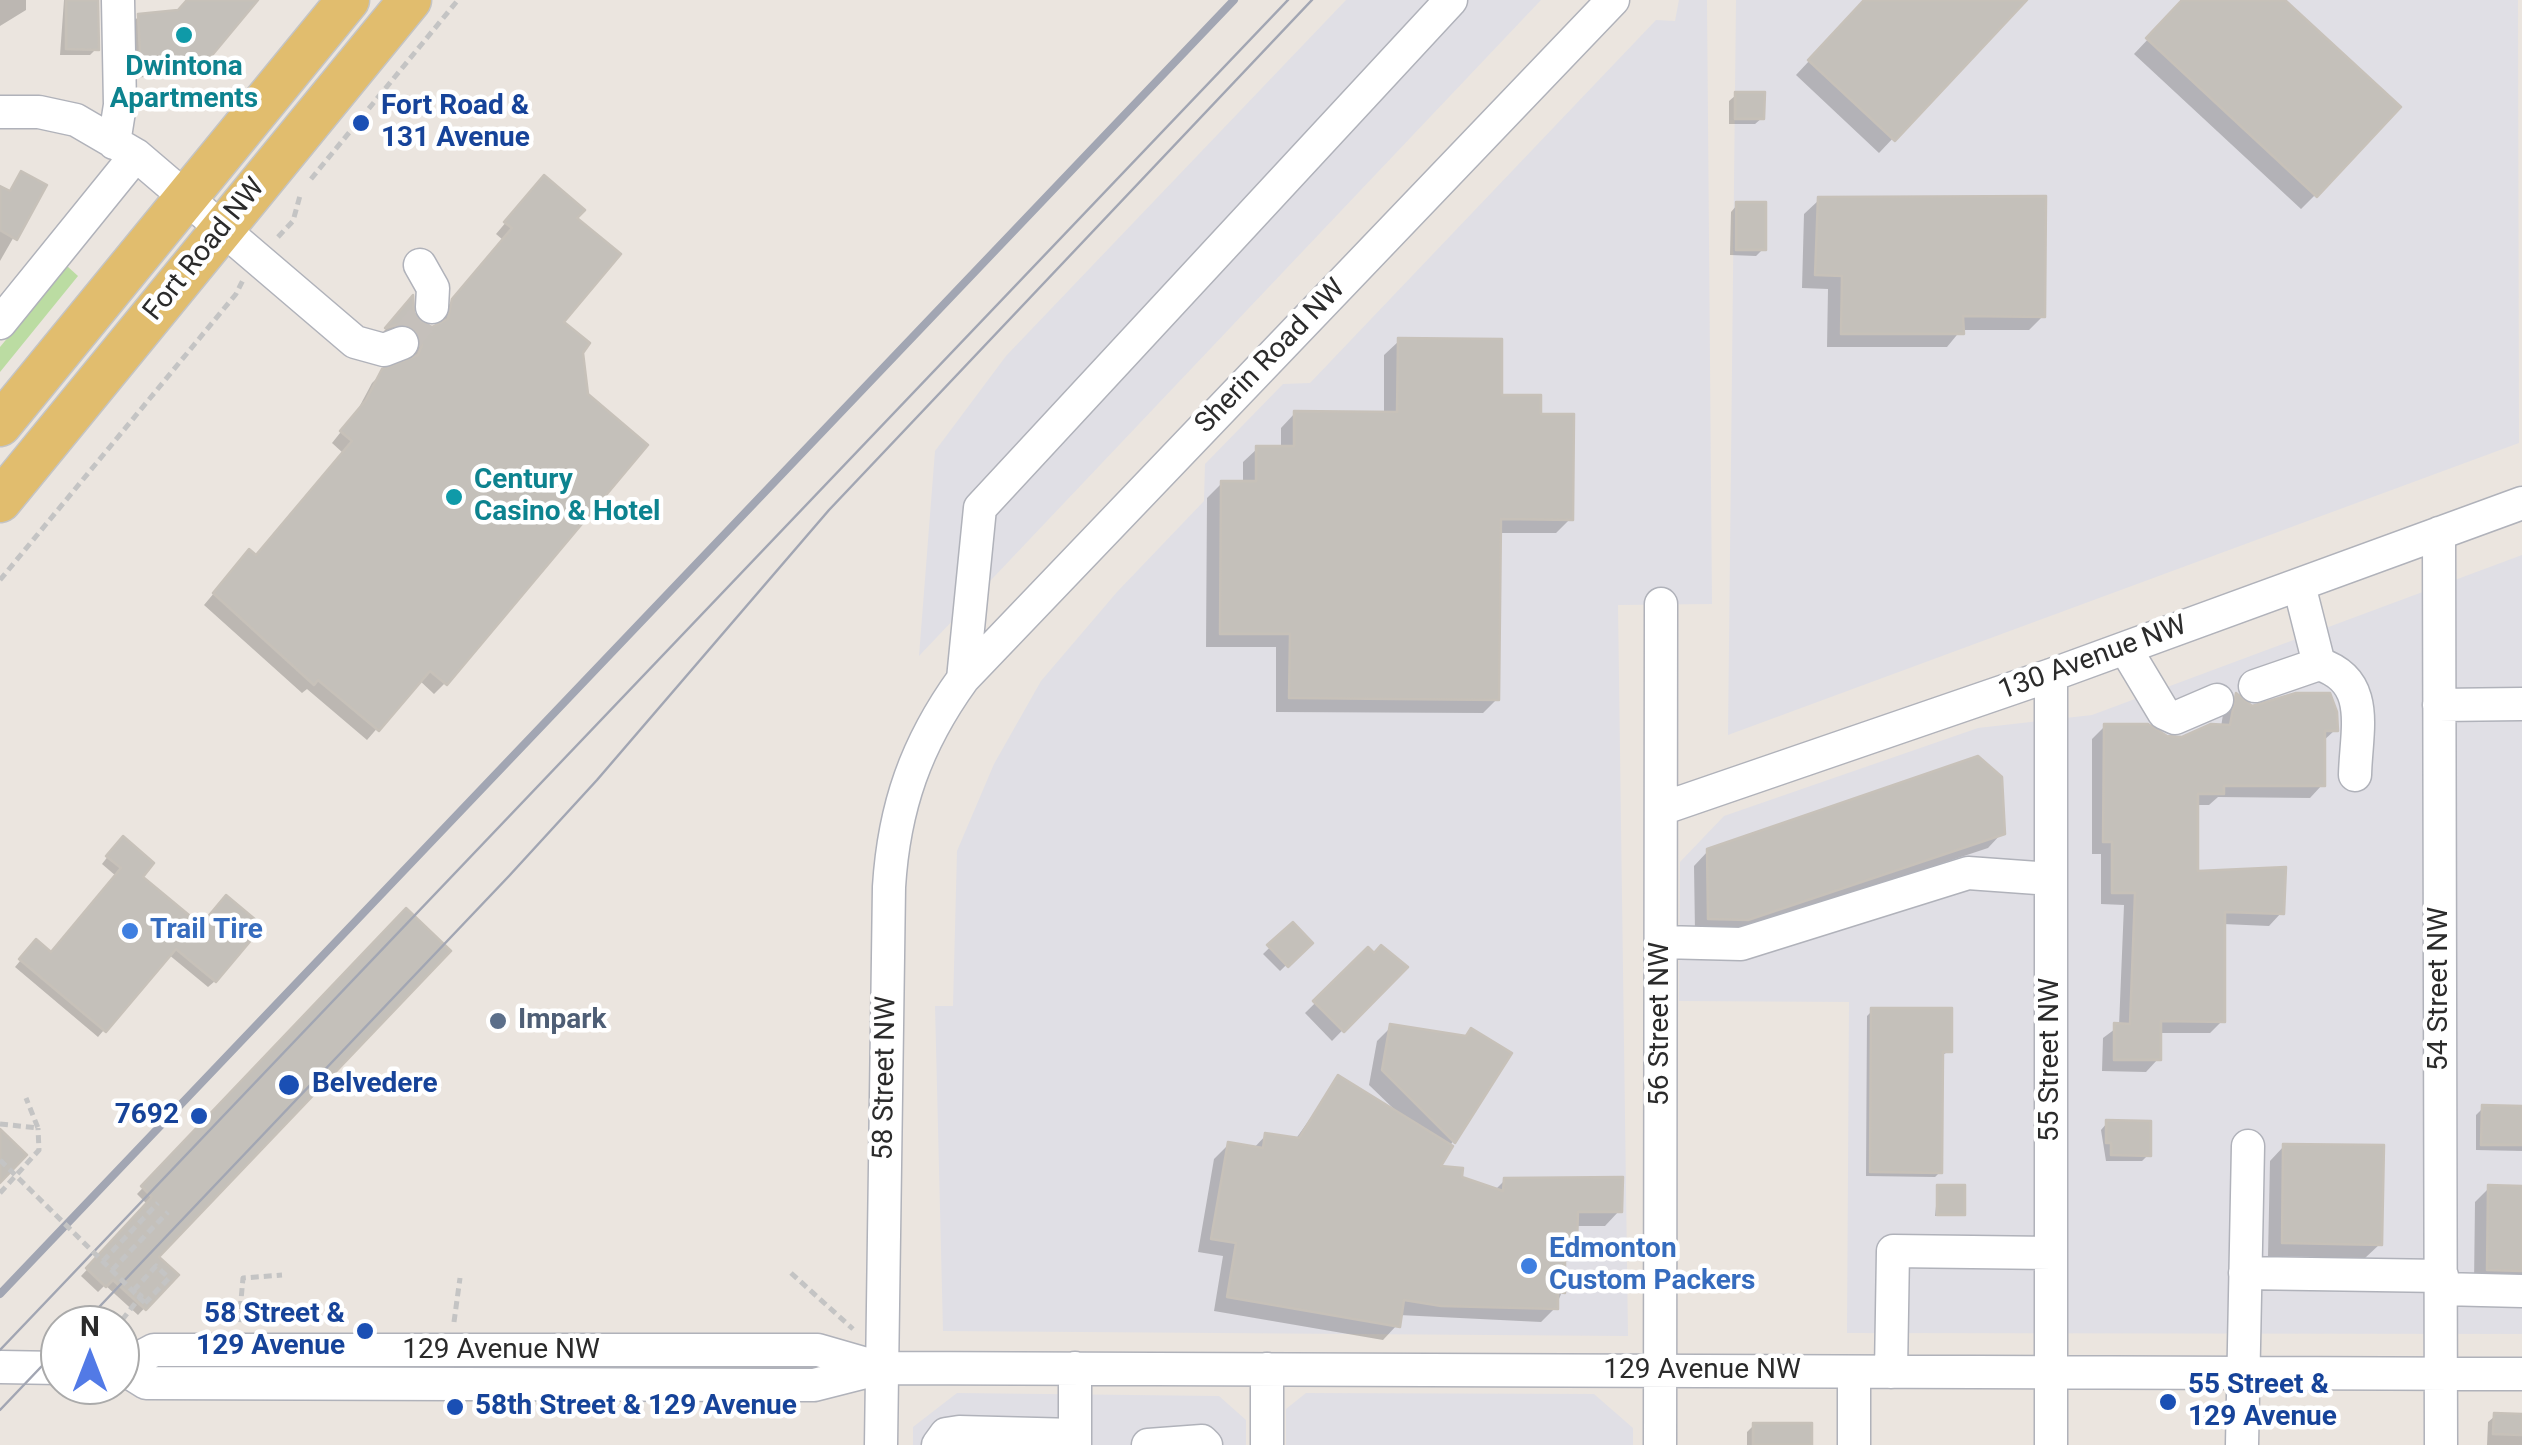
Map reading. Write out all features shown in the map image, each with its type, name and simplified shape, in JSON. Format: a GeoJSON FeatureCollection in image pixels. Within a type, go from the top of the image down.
{"type":"FeatureCollection","features":[{"type":"Feature","properties":{"kind":"main road","name":"Fort Road NW"},"geometry":{"type":"LineString","coordinates":[[0,425],[348,0]]}},
{"type":"Feature","properties":{"kind":"main road","name":"Fort Road NW"},"geometry":{"type":"LineString","coordinates":[[0,501],[410,0]]}},
{"type":"Feature","properties":{"kind":"street"},"geometry":{"type":"LineString","coordinates":[[0,323],[125,149],[118,0]]}},
{"type":"Feature","properties":{"kind":"street"},"geometry":{"type":"LineString","coordinates":[[964,679],[980,508],[1450,0]]}},
{"type":"Feature","properties":{"kind":"street","name":"Sherin Road NW"},"geometry":{"type":"LineString","coordinates":[[934,718],[964,679],[1613,0]]}},
{"type":"Feature","properties":{"kind":"street"},"geometry":{"type":"LineString","coordinates":[[0,112],[39,112],[76,120],[125,149],[356,342],[384,350],[402,343]]}},
{"type":"Feature","properties":{"kind":"street"},"geometry":{"type":"LineString","coordinates":[[420,265],[433,288],[432,307]]}},
{"type":"Feature","properties":{"kind":"street","name":"130 Avenue NW"},"geometry":{"type":"LineString","coordinates":[[1662,809],[2051,675],[2522,503]]}},
{"type":"Feature","properties":{"kind":"street","name":"54 Street NW"},"geometry":{"type":"LineString","coordinates":[[2438,533],[2441,1445]]}},
{"type":"Feature","properties":{"kind":"street"},"geometry":{"type":"LineString","coordinates":[[2299,585],[2320,664]]}},
{"type":"Feature","properties":{"kind":"street","name":"56 Street NW"},"geometry":{"type":"LineString","coordinates":[[1660,604],[1660,1445]]}},
{"type":"Feature","properties":{"kind":"street"},"geometry":{"type":"LineString","coordinates":[[2124,648],[2164,714],[2175,718],[2217,700]]}},
{"type":"Feature","properties":{"kind":"street"},"geometry":{"type":"LineString","coordinates":[[2255,686],[2320,664],[2338,670],[2352,683],[2357,701],[2355,775]]}},
{"type":"Feature","properties":{"kind":"street","name":"55 Street NW"},"geometry":{"type":"LineString","coordinates":[[2051,675],[2051,1445]]}},
{"type":"Feature","properties":{"kind":"street"},"geometry":{"type":"LineString","coordinates":[[2439,705],[2522,704]]}},
{"type":"Feature","properties":{"kind":"street","name":"58 Street NW"},"geometry":{"type":"LineString","coordinates":[[880,1445],[891,856],[910,769],[934,718]]}},
{"type":"Feature","properties":{"kind":"street"},"geometry":{"type":"LineString","coordinates":[[1661,942],[1741,944],[1968,873],[2051,879]]}},
{"type":"Feature","properties":{"kind":"street"},"geometry":{"type":"LineString","coordinates":[[2242,1445],[2248,1146]]}},
{"type":"Feature","properties":{"kind":"street"},"geometry":{"type":"LineString","coordinates":[[1891,1372],[1893,1252],[2051,1253]]}},
{"type":"Feature","properties":{"kind":"street"},"geometry":{"type":"LineString","coordinates":[[2246,1273],[2442,1282],[2522,1291]]}},
{"type":"Feature","properties":{"kind":"street","name":"129 Avenue NW"},"geometry":{"type":"LineString","coordinates":[[140,1358],[154,1350],[818,1350],[881,1368],[2522,1374]]}},
{"type":"Feature","properties":{"kind":"street"},"geometry":{"type":"LineString","coordinates":[[0,1367],[40,1368]]}},
{"type":"Feature","properties":{"kind":"street"},"geometry":{"type":"LineString","coordinates":[[938,1445],[946,1434],[958,1432],[1075,1440],[1075,1368]]}},
{"type":"Feature","properties":{"kind":"street"},"geometry":{"type":"LineString","coordinates":[[1268,1369],[1268,1445]]}},
{"type":"Feature","properties":{"kind":"street"},"geometry":{"type":"LineString","coordinates":[[1854,1372],[1854,1445]]}},
{"type":"Feature","properties":{"kind":"street"},"geometry":{"type":"LineString","coordinates":[[1148,1445],[1202,1441],[1206,1445]]}},
{"type":"Feature","properties":{"kind":"path"},"geometry":{"type":"LineString","coordinates":[[0,580],[256,262],[289,228],[299,194],[458,0]]}},
{"type":"Feature","properties":{"kind":"path"},"geometry":{"type":"LineString","coordinates":[[0,1194],[39,1150],[38,1128],[26,1098]]}},
{"type":"Feature","properties":{"kind":"path"},"geometry":{"type":"LineString","coordinates":[[0,1124],[38,1128]]}},
{"type":"Feature","properties":{"kind":"path"},"geometry":{"type":"LineString","coordinates":[[0,1160],[145,1303],[169,1278],[156,1266],[134,1290],[139,1297]]}},
{"type":"Feature","properties":{"kind":"path"},"geometry":{"type":"LineString","coordinates":[[103,1261],[158,1203]]}},
{"type":"Feature","properties":{"kind":"path"},"geometry":{"type":"LineString","coordinates":[[112,1270],[168,1212]]}},
{"type":"Feature","properties":{"kind":"path"},"geometry":{"type":"LineString","coordinates":[[790,1273],[848,1323],[881,1368]]}},
{"type":"Feature","properties":{"kind":"path"},"geometry":{"type":"LineString","coordinates":[[239,1330],[243,1278],[282,1275]]}},
{"type":"Feature","properties":{"kind":"path"},"geometry":{"type":"LineString","coordinates":[[448,1328],[458,1316],[460,1278]]}},
{"type":"Feature","properties":{"kind":"shaded area"},"geometry":{"type":"Polygon","coordinates":[[[1346,0],[1541,0],[919,656],[935,451],[1006,356],[1346,0]]]}},
{"type":"Feature","properties":{"kind":"shaded area"},"geometry":{"type":"Polygon","coordinates":[[[1679,0],[1707,0],[1712,604],[1618,605],[1628,1336],[943,1331],[935,1006],[953,1006],[957,851],[994,764],[1041,681],[1117,592],[1204,501],[1205,464],[1283,384],[1310,383],[1656,20],[1675,21],[1679,0]]]}},
{"type":"Feature","properties":{"kind":"shaded area"},"geometry":{"type":"Polygon","coordinates":[[[1736,0],[2518,0],[2519,443],[1728,735],[1736,0]]]}},
{"type":"Feature","properties":{"kind":"shaded area"},"geometry":{"type":"Polygon","coordinates":[[[2522,555],[2522,1334],[1847,1333],[1849,1002],[1679,1001],[1680,862],[1724,816],[1978,728],[2092,715],[2522,555]]]}},
{"type":"Feature","properties":{"kind":"shaded area"},"geometry":{"type":"Polygon","coordinates":[[[957,1393],[1219,1396],[1246,1420],[1246,1445],[913,1445],[913,1427],[957,1393]]]}},
{"type":"Feature","properties":{"kind":"shaded area"},"geometry":{"type":"Polygon","coordinates":[[[1306,1393],[1594,1394],[1633,1428],[1633,1445],[1286,1445],[1286,1409],[1306,1393]]]}},
{"type":"Feature","properties":{"kind":"green space"},"geometry":{"type":"Polygon","coordinates":[[[67,266],[78,276],[0,372],[0,347],[67,266]]]}},
{"type":"Feature","properties":{"kind":"building"},"geometry":{"type":"Polygon","coordinates":[[[66,0],[98,0],[99,50],[66,49],[66,0]]]}},
{"type":"Feature","properties":{"kind":"building","name":"Dwintona Apartments"},"geometry":{"type":"Polygon","coordinates":[[[187,0],[258,0],[204,65],[141,70],[138,14],[178,10],[187,0]]]}},
{"type":"Feature","properties":{"kind":"building"},"geometry":{"type":"Polygon","coordinates":[[[1864,0],[2027,0],[1895,141],[1808,60],[1864,0]]]}},
{"type":"Feature","properties":{"kind":"building"},"geometry":{"type":"Polygon","coordinates":[[[2182,0],[2285,0],[2401,107],[2317,197],[2146,38],[2182,0]]]}},
{"type":"Feature","properties":{"kind":"building"},"geometry":{"type":"Polygon","coordinates":[[[1735,92],[1765,92],[1764,119],[1735,119],[1735,92]]]}},
{"type":"Feature","properties":{"kind":"building"},"geometry":{"type":"Polygon","coordinates":[[[21,171],[47,185],[17,240],[0,230],[0,186],[10,191],[21,171]]]}},
{"type":"Feature","properties":{"kind":"building","name":"Century Casino & Hotel"},"geometry":{"type":"Polygon","coordinates":[[[544,175],[585,210],[577,218],[621,254],[564,322],[590,343],[583,353],[588,394],[648,445],[447,685],[430,671],[379,731],[318,680],[314,685],[213,593],[249,549],[256,555],[352,441],[340,431],[366,400],[382,369],[418,355],[422,345],[415,328],[404,323],[385,328],[413,295],[414,315],[420,323],[432,327],[448,319],[452,299],[512,228],[504,222],[544,175]]]}},
{"type":"Feature","properties":{"kind":"building"},"geometry":{"type":"Polygon","coordinates":[[[2046,196],[2045,317],[1963,316],[1964,334],[1841,334],[1842,276],[1815,275],[1818,197],[2046,196]]]}},
{"type":"Feature","properties":{"kind":"building"},"geometry":{"type":"Polygon","coordinates":[[[1736,202],[1766,202],[1766,250],[1736,250],[1736,202]]]}},
{"type":"Feature","properties":{"kind":"building"},"geometry":{"type":"Polygon","coordinates":[[[1398,338],[1502,339],[1502,395],[1541,395],[1541,414],[1574,414],[1573,520],[1501,519],[1499,700],[1289,698],[1290,634],[1220,634],[1221,481],[1256,481],[1256,446],[1294,446],[1294,411],[1397,412],[1398,338]]]}},
{"type":"Feature","properties":{"kind":"building"},"geometry":{"type":"Polygon","coordinates":[[[2236,693],[2252,706],[2296,693],[2330,693],[2337,712],[2338,731],[2325,731],[2325,786],[2224,786],[2224,794],[2198,794],[2198,871],[2286,867],[2284,914],[2225,912],[2225,1022],[2161,1021],[2161,1060],[2114,1060],[2114,1023],[2130,1024],[2135,893],[2112,893],[2112,842],[2103,842],[2104,724],[2148,724],[2167,736],[2182,737],[2211,724],[2230,725],[2236,693]]]}},
{"type":"Feature","properties":{"kind":"building"},"geometry":{"type":"Polygon","coordinates":[[[1978,756],[2002,777],[2005,834],[1748,920],[1708,919],[1707,849],[1978,756]]]}},
{"type":"Feature","properties":{"kind":"building","name":"Trail Tire"},"geometry":{"type":"Polygon","coordinates":[[[123,836],[154,863],[143,877],[201,925],[226,895],[263,926],[216,982],[176,949],[106,1032],[19,959],[36,939],[51,952],[121,868],[106,856],[123,836]]]}},
{"type":"Feature","properties":{"kind":"building"},"geometry":{"type":"Polygon","coordinates":[[[406,908],[451,951],[159,1257],[179,1275],[146,1310],[113,1280],[106,1287],[86,1268],[152,1197],[141,1186],[406,908]]]}},
{"type":"Feature","properties":{"kind":"building"},"geometry":{"type":"Polygon","coordinates":[[[1293,922],[1313,943],[1288,967],[1267,945],[1293,922]]]}},
{"type":"Feature","properties":{"kind":"building"},"geometry":{"type":"Polygon","coordinates":[[[1381,945],[1408,967],[1344,1032],[1313,1001],[1368,947],[1374,953],[1381,945]]]}},
{"type":"Feature","properties":{"kind":"building"},"geometry":{"type":"Polygon","coordinates":[[[1871,1008],[1952,1008],[1952,1052],[1943,1052],[1942,1173],[1870,1172],[1871,1008]]]}},
{"type":"Feature","properties":{"kind":"building"},"geometry":{"type":"Polygon","coordinates":[[[1390,1024],[1466,1036],[1471,1028],[1512,1053],[1455,1143],[1382,1070],[1390,1024]]]}},
{"type":"Feature","properties":{"kind":"building"},"geometry":{"type":"Polygon","coordinates":[[[1338,1075],[1453,1146],[1441,1166],[1463,1168],[1462,1177],[1503,1191],[1504,1178],[1623,1177],[1622,1212],[1578,1212],[1577,1243],[1565,1243],[1565,1293],[1558,1292],[1558,1309],[1441,1306],[1404,1300],[1400,1327],[1227,1297],[1236,1243],[1211,1239],[1228,1142],[1263,1148],[1265,1133],[1299,1138],[1338,1075]]]}},
{"type":"Feature","properties":{"kind":"building"},"geometry":{"type":"Polygon","coordinates":[[[2482,1105],[2522,1106],[2522,1145],[2481,1145],[2482,1105]]]}},
{"type":"Feature","properties":{"kind":"building"},"geometry":{"type":"Polygon","coordinates":[[[2106,1120],[2151,1121],[2151,1156],[2111,1155],[2111,1143],[2106,1143],[2106,1120]]]}},
{"type":"Feature","properties":{"kind":"building"},"geometry":{"type":"Polygon","coordinates":[[[0,1129],[27,1155],[0,1183],[0,1129]]]}},
{"type":"Feature","properties":{"kind":"building"},"geometry":{"type":"Polygon","coordinates":[[[2283,1144],[2384,1145],[2382,1245],[2282,1243],[2283,1144]]]}},
{"type":"Feature","properties":{"kind":"building"},"geometry":{"type":"Polygon","coordinates":[[[1937,1185],[1965,1185],[1965,1215],[1937,1215],[1937,1185]]]}},
{"type":"Feature","properties":{"kind":"building"},"geometry":{"type":"Polygon","coordinates":[[[2488,1185],[2522,1186],[2522,1271],[2487,1270],[2488,1185]]]}},
{"type":"Feature","properties":{"kind":"building"},"geometry":{"type":"Polygon","coordinates":[[[2494,1413],[2522,1414],[2522,1435],[2493,1434],[2494,1413]]]}},
{"type":"Feature","properties":{"kind":"building"},"geometry":{"type":"Polygon","coordinates":[[[1753,1423],[1812,1423],[1812,1445],[1753,1445],[1753,1423]]]}},
{"type":"Feature","properties":{"kind":"tunnel"},"geometry":{"type":"LineString","coordinates":[[402,343],[432,307]]}},
{"type":"Feature","properties":{"kind":"tram line"},"geometry":{"type":"LineString","coordinates":[[0,1350],[1288,0]]}},
{"type":"Feature","properties":{"kind":"tram line"},"geometry":{"type":"LineString","coordinates":[[101,1305],[509,876],[597,780],[829,510],[1312,0]]}},
{"type":"Feature","properties":{"kind":"tram line"},"geometry":{"type":"LineString","coordinates":[[0,1410],[40,1368]]}},
{"type":"Feature","properties":{"kind":"railway"},"geometry":{"type":"LineString","coordinates":[[0,1294],[1234,0]]}},
{"type":"Feature","properties":{"kind":"place","name":"Dwintona Apartments"},"geometry":{"type":"Point","coordinates":[184,35]}},
{"type":"Feature","properties":{"kind":"place","name":"Fort Road & 131 Avenue"},"geometry":{"type":"Point","coordinates":[361,123]}},
{"type":"Feature","properties":{"kind":"place","name":"Century Casino & Hotel"},"geometry":{"type":"Point","coordinates":[454,497]}},
{"type":"Feature","properties":{"kind":"place","name":"Trail Tire"},"geometry":{"type":"Point","coordinates":[130,931]}},
{"type":"Feature","properties":{"kind":"place","name":"Impark"},"geometry":{"type":"Point","coordinates":[498,1021]}},
{"type":"Feature","properties":{"kind":"place","name":"Belvedere"},"geometry":{"type":"Point","coordinates":[289,1085]}},
{"type":"Feature","properties":{"kind":"place","name":"7692"},"geometry":{"type":"Point","coordinates":[199,1116]}},
{"type":"Feature","properties":{"kind":"place","name":"Edmonton Custom Packers"},"geometry":{"type":"Point","coordinates":[1529,1266]}},
{"type":"Feature","properties":{"kind":"place","name":"58 Street & 129 Avenue"},"geometry":{"type":"Point","coordinates":[365,1331]}},
{"type":"Feature","properties":{"kind":"place","name":"55 Street & 129 Avenue"},"geometry":{"type":"Point","coordinates":[2168,1402]}},
{"type":"Feature","properties":{"kind":"place","name":"58th Street & 129 Avenue"},"geometry":{"type":"Point","coordinates":[455,1407]}}]}
